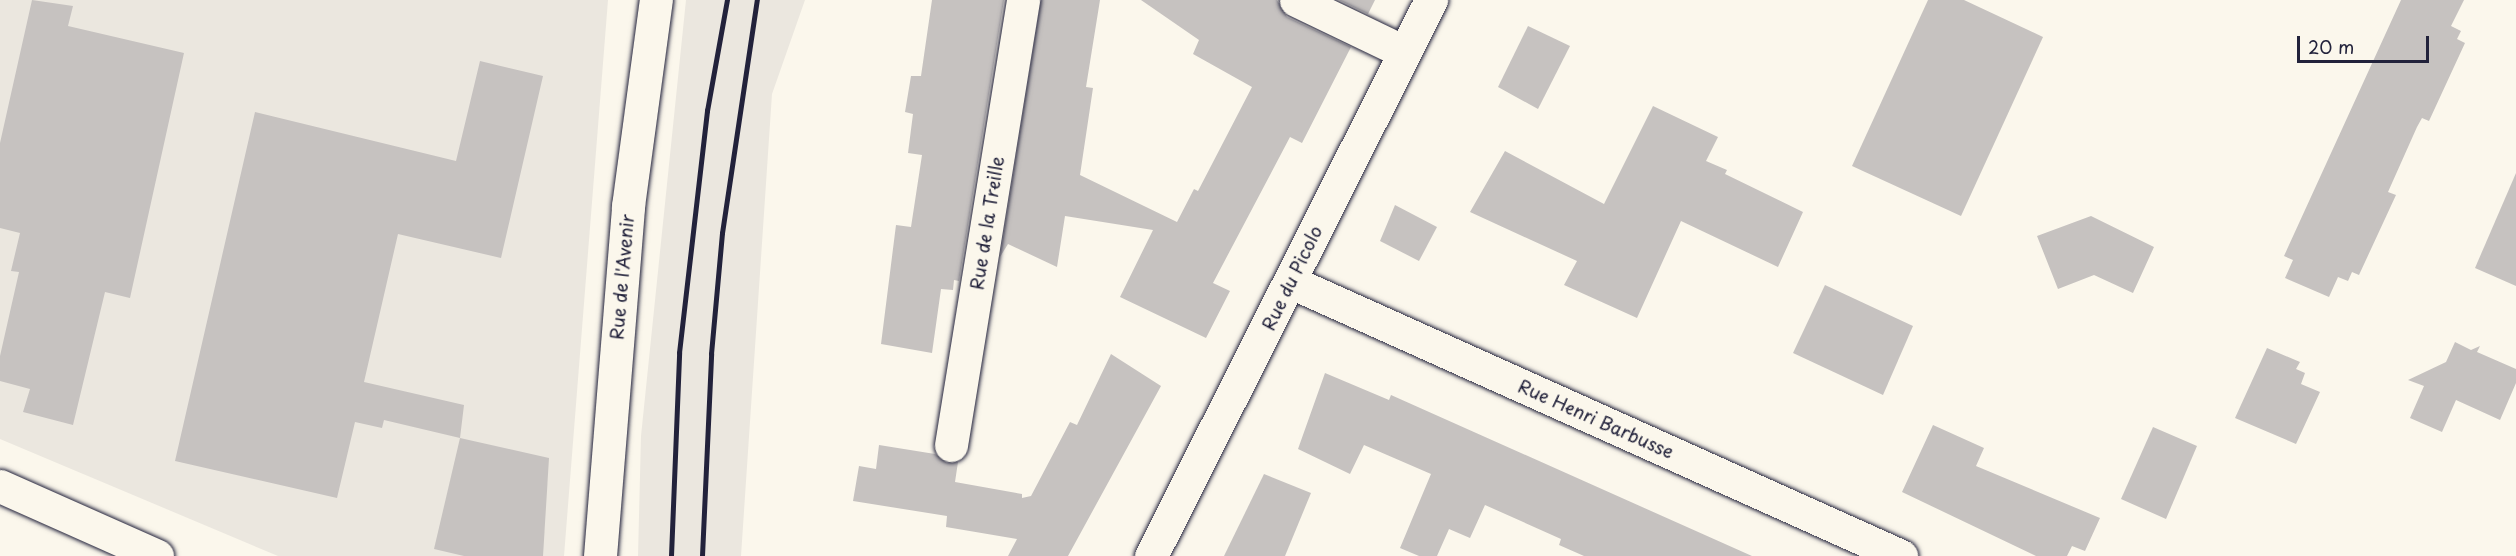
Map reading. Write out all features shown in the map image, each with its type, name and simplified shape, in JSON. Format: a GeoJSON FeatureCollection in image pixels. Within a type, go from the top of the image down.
{"type":"FeatureCollection","features":[{"type":"Feature","properties":{"kind":"street","name":"Rue de l'Avenir"},"geometry":{"type":"LineString","coordinates":[[600,556],[628,206],[656,0]]}},
{"type":"Feature","properties":{"kind":"street","name":"Rue de la Treille"},"geometry":{"type":"LineString","coordinates":[[951,445],[1023,0]]}},
{"type":"Feature","properties":{"kind":"street"},"geometry":{"type":"LineString","coordinates":[[1296,0],[1404,52]]}},
{"type":"Feature","properties":{"kind":"street","name":"Rue du Picolo"},"geometry":{"type":"LineString","coordinates":[[1151,556],[1431,0]]}},
{"type":"Feature","properties":{"kind":"street","name":"Rue Henri Barbusse"},"geometry":{"type":"LineString","coordinates":[[1291,282],[1901,556]]}},
{"type":"Feature","properties":{"kind":"street"},"geometry":{"type":"LineString","coordinates":[[0,486],[157,556]]}},
{"type":"Feature","properties":{"kind":"shaded area"},"geometry":{"type":"Polygon","coordinates":[[[0,0],[608,0],[564,556],[278,556],[0,439],[0,0]]]}},
{"type":"Feature","properties":{"kind":"shaded area"},"geometry":{"type":"Polygon","coordinates":[[[686,0],[805,0],[772,94],[741,556],[638,556],[641,436],[686,0]]]}},
{"type":"Feature","properties":{"kind":"building"},"geometry":{"type":"Polygon","coordinates":[[[32,0],[73,6],[68,26],[184,53],[130,298],[105,292],[73,425],[23,412],[30,389],[0,381],[0,356],[19,272],[11,271],[20,233],[0,228],[0,143],[32,0]]]}},
{"type":"Feature","properties":{"kind":"building"},"geometry":{"type":"Polygon","coordinates":[[[932,0],[1004,0],[959,281],[954,280],[953,290],[941,289],[932,353],[881,344],[896,225],[911,227],[922,155],[908,153],[913,114],[905,112],[911,76],[921,76],[932,0]]]}},
{"type":"Feature","properties":{"kind":"building"},"geometry":{"type":"Polygon","coordinates":[[[1041,0],[1100,0],[1086,87],[1093,88],[1080,175],[1177,222],[1194,189],[1198,191],[1252,87],[1193,54],[1199,40],[1141,0],[1277,0],[1287,17],[1351,47],[1302,143],[1290,137],[1213,283],[1230,291],[1206,338],[1120,297],[1153,230],[1065,216],[1057,267],[1008,244],[1000,257],[1041,0]]]}},
{"type":"Feature","properties":{"kind":"building"},"geometry":{"type":"Polygon","coordinates":[[[1339,0],[1375,0],[1368,14],[1339,0]]]}},
{"type":"Feature","properties":{"kind":"building"},"geometry":{"type":"Polygon","coordinates":[[[1928,0],[1964,0],[2043,37],[1961,216],[1852,166],[1928,0]]]}},
{"type":"Feature","properties":{"kind":"building"},"geometry":{"type":"Polygon","coordinates":[[[2401,0],[2464,0],[2451,26],[2461,31],[2457,39],[2465,43],[2429,121],[2422,118],[2417,127],[2388,192],[2396,195],[2359,275],[2352,272],[2348,281],[2338,277],[2329,297],[2285,278],[2293,260],[2284,256],[2401,0]]]}},
{"type":"Feature","properties":{"kind":"building"},"geometry":{"type":"Polygon","coordinates":[[[1528,26],[1570,46],[1538,109],[1498,87],[1528,26]]]}},
{"type":"Feature","properties":{"kind":"building"},"geometry":{"type":"Polygon","coordinates":[[[480,61],[543,76],[501,258],[398,234],[364,382],[464,405],[460,438],[384,420],[382,428],[355,422],[337,498],[175,461],[255,112],[456,161],[480,61]]]}},
{"type":"Feature","properties":{"kind":"building"},"geometry":{"type":"Polygon","coordinates":[[[1653,106],[1718,137],[1706,161],[1727,170],[1725,174],[1803,212],[1778,267],[1681,221],[1637,318],[1564,285],[1577,261],[1470,212],[1505,151],[1604,204],[1653,106]]]}},
{"type":"Feature","properties":{"kind":"building"},"geometry":{"type":"Polygon","coordinates":[[[2516,173],[2516,286],[2475,268],[2516,173]]]}},
{"type":"Feature","properties":{"kind":"building"},"geometry":{"type":"Polygon","coordinates":[[[1395,205],[1437,227],[1419,261],[1380,241],[1395,205]]]}},
{"type":"Feature","properties":{"kind":"building"},"geometry":{"type":"Polygon","coordinates":[[[2091,216],[2154,247],[2133,293],[2094,275],[2058,289],[2037,236],[2091,216]]]}},
{"type":"Feature","properties":{"kind":"building"},"geometry":{"type":"Polygon","coordinates":[[[1825,285],[1913,326],[1883,395],[1793,353],[1825,285]]]}},
{"type":"Feature","properties":{"kind":"building"},"geometry":{"type":"Polygon","coordinates":[[[2455,342],[2471,350],[2480,346],[2477,352],[2516,369],[2516,383],[2500,420],[2456,400],[2442,432],[2410,418],[2424,386],[2408,380],[2446,362],[2455,342]]]}},
{"type":"Feature","properties":{"kind":"building"},"geometry":{"type":"Polygon","coordinates":[[[2267,348],[2300,362],[2296,369],[2305,373],[2301,384],[2320,392],[2296,444],[2235,418],[2267,348]]]}},
{"type":"Feature","properties":{"kind":"building"},"geometry":{"type":"Polygon","coordinates":[[[1111,354],[1161,386],[1068,556],[1008,556],[1017,539],[946,527],[947,516],[853,501],[859,466],[876,469],[879,445],[935,454],[947,463],[958,462],[955,482],[1022,494],[1022,498],[1031,496],[1070,422],[1077,425],[1111,354]]]}},
{"type":"Feature","properties":{"kind":"building"},"geometry":{"type":"Polygon","coordinates":[[[1325,373],[1389,400],[1391,395],[1752,556],[1584,556],[1559,545],[1561,539],[1485,505],[1470,538],[1449,529],[1437,556],[1419,556],[1400,548],[1431,474],[1364,445],[1350,474],[1298,449],[1325,373]]]}},
{"type":"Feature","properties":{"kind":"building"},"geometry":{"type":"Polygon","coordinates":[[[1933,425],[1984,448],[1976,466],[2100,518],[2085,551],[2072,546],[2067,556],[2036,556],[1902,492],[1933,425]]]}},
{"type":"Feature","properties":{"kind":"building"},"geometry":{"type":"Polygon","coordinates":[[[2153,427],[2197,446],[2166,519],[2121,499],[2153,427]]]}},
{"type":"Feature","properties":{"kind":"building"},"geometry":{"type":"Polygon","coordinates":[[[460,438],[549,458],[543,556],[464,556],[434,549],[460,438]]]}},
{"type":"Feature","properties":{"kind":"building"},"geometry":{"type":"Polygon","coordinates":[[[1264,474],[1311,493],[1285,556],[1224,556],[1264,474]]]}},
{"type":"Feature","properties":{"kind":"railway"},"geometry":{"type":"LineString","coordinates":[[671,556],[679,353],[707,111],[727,0]]}},
{"type":"Feature","properties":{"kind":"railway"},"geometry":{"type":"LineString","coordinates":[[702,556],[711,354],[722,233],[757,0]]}}]}
